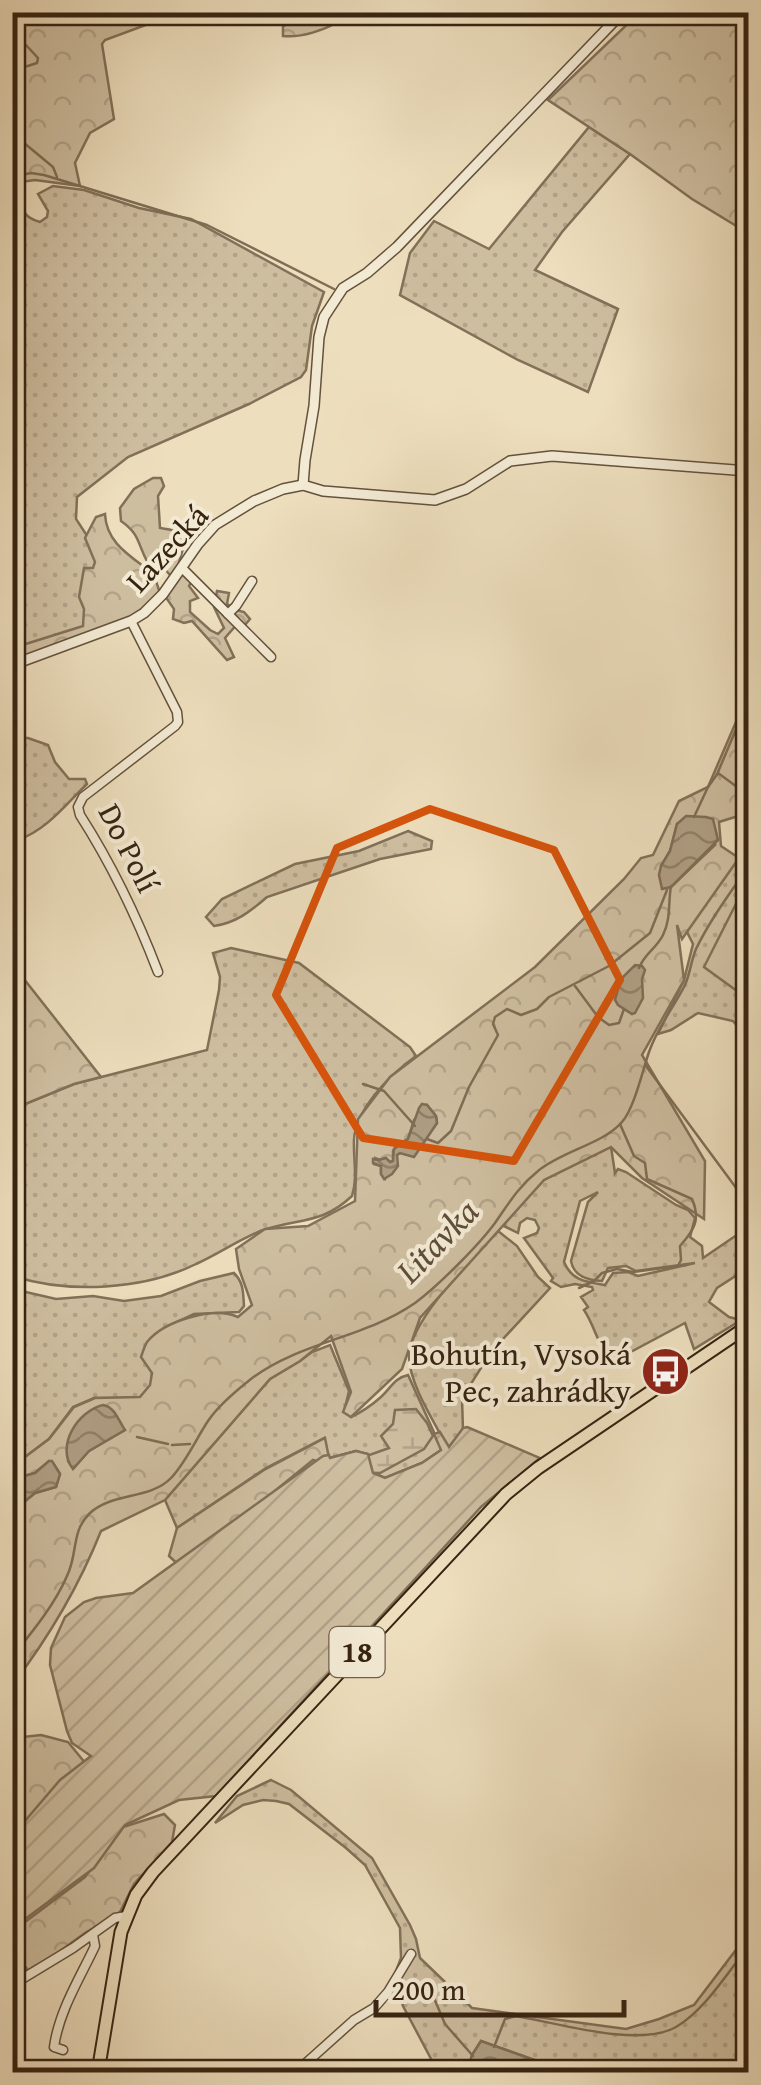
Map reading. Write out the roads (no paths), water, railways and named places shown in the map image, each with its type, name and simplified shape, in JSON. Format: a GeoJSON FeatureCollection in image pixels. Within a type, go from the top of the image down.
{"type":"FeatureCollection","features":[{"type":"Feature","properties":{"kind":"main road","name":"18"},"geometry":{"type":"LineString","coordinates":[[98,2072],[116,1954],[126,1916],[136,1895],[163,1860],[506,1494],[538,1468],[748,1326]]}},
{"type":"Feature","properties":{"kind":"street"},"geometry":{"type":"LineString","coordinates":[[623,12],[397,247],[343,288],[329,306],[320,337],[303,485],[323,491],[435,500],[466,490],[510,461],[552,456],[748,471]]}},
{"type":"Feature","properties":{"kind":"street","name":"Lazecká"},"geometry":{"type":"LineString","coordinates":[[12,665],[130,621],[155,604],[206,534],[254,500],[303,485]]}},
{"type":"Feature","properties":{"kind":"street"},"geometry":{"type":"LineString","coordinates":[[182,568],[271,658]]}},
{"type":"Feature","properties":{"kind":"street"},"geometry":{"type":"LineString","coordinates":[[228,614],[252,581]]}},
{"type":"Feature","properties":{"kind":"street","name":"Do Polí"},"geometry":{"type":"LineString","coordinates":[[130,621],[177,712],[178,722],[82,796],[78,807],[140,924],[158,972]]}},
{"type":"Feature","properties":{"kind":"street"},"geometry":{"type":"LineString","coordinates":[[12,1984],[115,1918],[126,1916]]}},
{"type":"Feature","properties":{"kind":"street"},"geometry":{"type":"LineString","coordinates":[[63,2050],[54,2047],[56,2034],[96,1946],[93,1934]]}},
{"type":"Feature","properties":{"kind":"street"},"geometry":{"type":"LineString","coordinates":[[296,2072],[354,2020],[374,2008],[411,1954]]}},
{"type":"Feature","properties":{"kind":"water"},"geometry":{"type":"Polygon","coordinates":[[[686,816],[713,819],[718,840],[671,887],[662,889],[661,866],[670,851],[677,824],[686,816]]]}},
{"type":"Feature","properties":{"kind":"water"},"geometry":{"type":"Polygon","coordinates":[[[635,965],[645,970],[643,998],[632,1014],[615,1000],[621,979],[635,965]]]}},
{"type":"Feature","properties":{"kind":"water"},"geometry":{"type":"Polygon","coordinates":[[[422,1104],[436,1116],[437,1123],[414,1157],[397,1155],[398,1166],[384,1179],[381,1166],[373,1163],[373,1159],[393,1161],[394,1149],[408,1139],[422,1104]]]}},
{"type":"Feature","properties":{"kind":"water"},"geometry":{"type":"Polygon","coordinates":[[[103,1405],[113,1411],[125,1430],[89,1451],[73,1469],[67,1450],[72,1431],[85,1414],[103,1405]]]}},
{"type":"Feature","properties":{"kind":"water"},"geometry":{"type":"Polygon","coordinates":[[[49,1461],[60,1474],[56,1487],[35,1493],[13,1511],[13,1479],[35,1473],[49,1461]]]}},
{"type":"Feature","properties":{"kind":"water"},"geometry":{"type":"Polygon","coordinates":[[[481,2041],[568,2072],[467,2072],[481,2041]]]}},
{"type":"Feature","properties":{"kind":"waterway"},"geometry":{"type":"LineString","coordinates":[[12,30],[38,58],[37,63],[12,71]]}},
{"type":"Feature","properties":{"kind":"waterway"},"geometry":{"type":"LineString","coordinates":[[12,133],[53,167],[57,177]]}},
{"type":"Feature","properties":{"kind":"waterway"},"geometry":{"type":"LineString","coordinates":[[12,177],[44,175],[207,225],[334,289]]}},
{"type":"Feature","properties":{"kind":"waterway"},"geometry":{"type":"LineString","coordinates":[[718,772],[748,701]]}},
{"type":"Feature","properties":{"kind":"waterway"},"geometry":{"type":"LineString","coordinates":[[694,817],[718,773],[748,795]]}},
{"type":"Feature","properties":{"kind":"waterway","name":"Litavka"},"geometry":{"type":"LineString","coordinates":[[12,1657],[62,1587],[80,1528],[89,1514],[108,1502],[152,1490],[171,1478],[217,1410],[270,1367],[396,1315],[415,1303],[479,1243],[531,1177],[622,1122],[634,1099],[652,1043],[685,985],[696,949],[748,867]]}},
{"type":"Feature","properties":{"kind":"waterway"},"geometry":{"type":"LineString","coordinates":[[639,968],[666,929],[671,886]]}},
{"type":"Feature","properties":{"kind":"waterway"},"geometry":{"type":"LineString","coordinates":[[427,1139],[438,1143],[451,1131],[469,1087],[498,1035],[493,1024],[495,1017],[507,1009],[521,1015],[537,1009],[549,997],[609,966],[650,933],[667,890]]}},
{"type":"Feature","properties":{"kind":"waterway"},"geometry":{"type":"LineString","coordinates":[[575,986],[598,1017],[609,1025],[619,1023],[624,1009]]}},
{"type":"Feature","properties":{"kind":"waterway"},"geometry":{"type":"LineString","coordinates":[[646,1066],[748,1204]]}},
{"type":"Feature","properties":{"kind":"waterway"},"geometry":{"type":"LineString","coordinates":[[363,1084],[384,1091],[415,1126]]}},
{"type":"Feature","properties":{"kind":"waterway"},"geometry":{"type":"LineString","coordinates":[[579,1288],[602,1273],[617,1269],[633,1272],[678,1266],[680,1246],[695,1224],[692,1199],[647,1179],[645,1163],[634,1156],[620,1124]]}},
{"type":"Feature","properties":{"kind":"waterway"},"geometry":{"type":"LineString","coordinates":[[137,1437],[168,1444]]}},
{"type":"Feature","properties":{"kind":"waterway"},"geometry":{"type":"LineString","coordinates":[[172,1445],[190,1444]]}},
{"type":"Feature","properties":{"kind":"waterway"},"geometry":{"type":"LineString","coordinates":[[494,2047],[505,2019],[516,2016],[620,2035],[660,2033],[676,2027],[706,2001],[748,1947]]}},
{"type":"Feature","properties":{"kind":"waterway"},"geometry":{"type":"LineString","coordinates":[[431,1991],[445,2024],[473,2056]]}},
{"type":"Feature","properties":{"kind":"place","name":"Bohutín, Vysoká Pec, zahrádky"},"geometry":{"type":"Point","coordinates":[666,1372]}}]}
